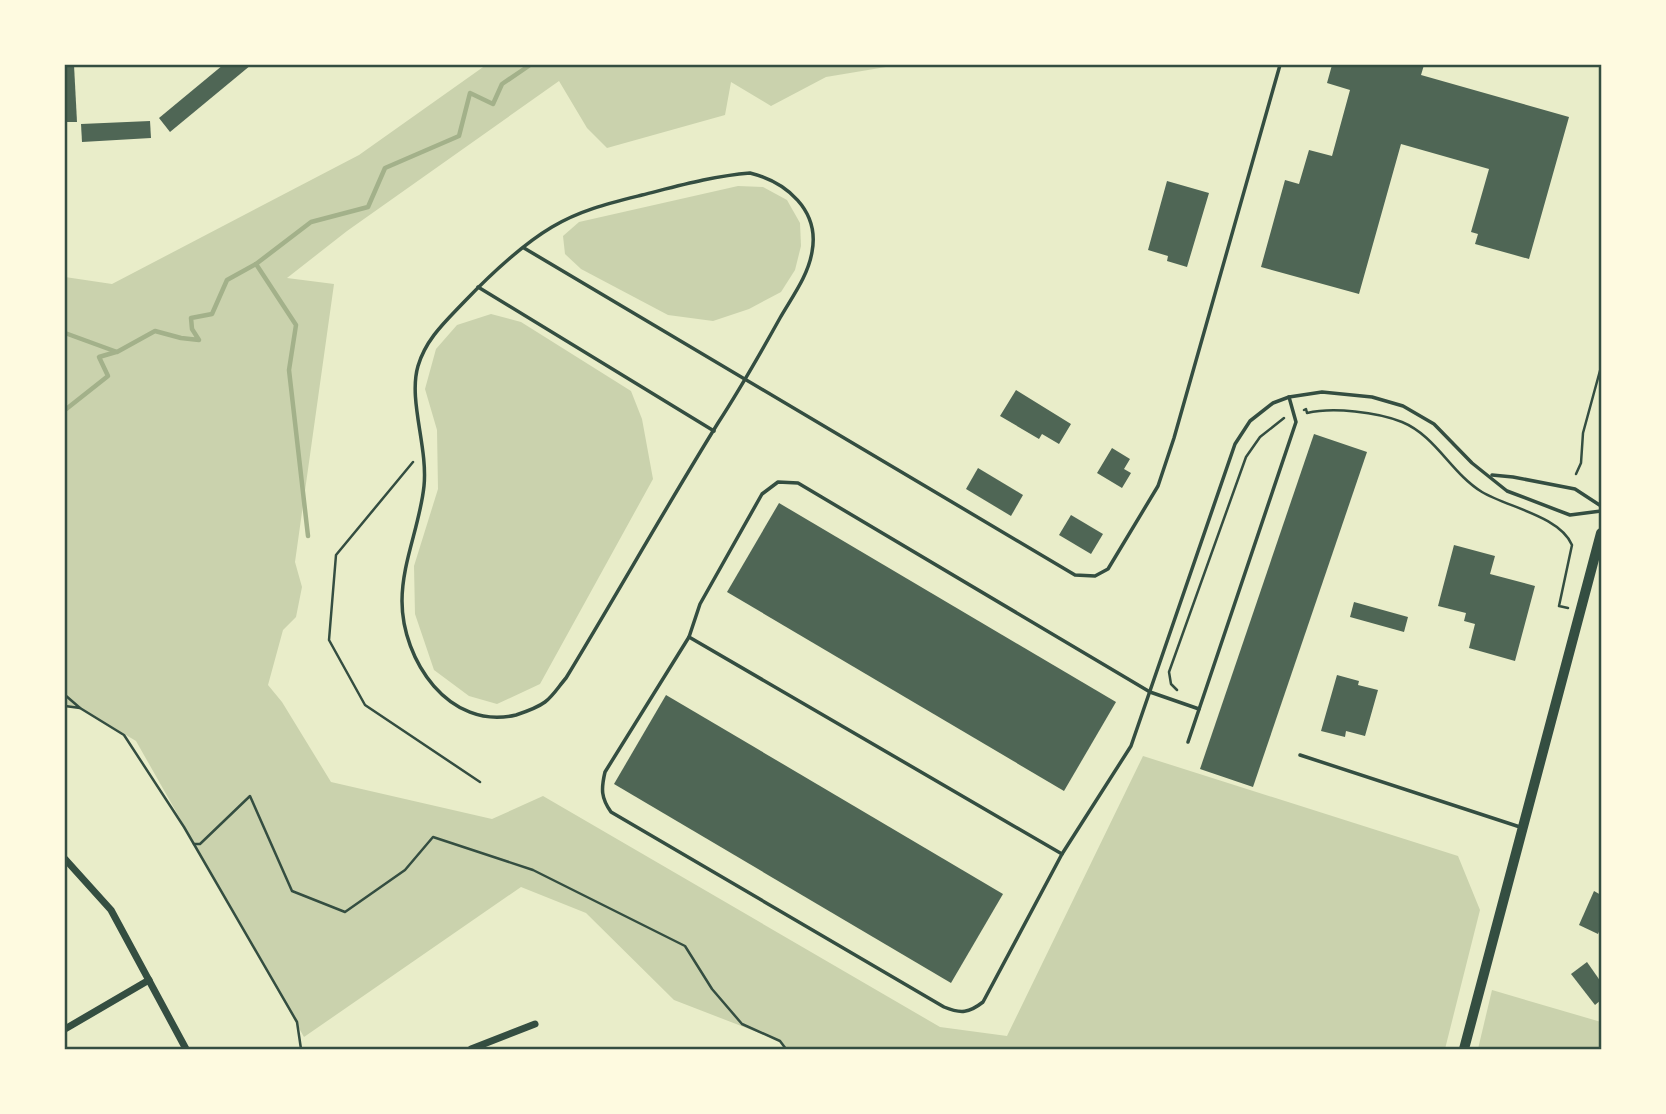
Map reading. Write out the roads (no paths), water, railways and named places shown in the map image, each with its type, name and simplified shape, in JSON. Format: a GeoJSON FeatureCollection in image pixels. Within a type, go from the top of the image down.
{"type":"FeatureCollection","features":[{"type":"Feature","properties":{"kind":"main road"},"geometry":{"type":"LineString","coordinates":[[1464,1049],[1601,533]]}},
{"type":"Feature","properties":{"kind":"street"},"geometry":{"type":"LineString","coordinates":[[65,859],[111,909],[186,1049]]}},
{"type":"Feature","properties":{"kind":"street"},"geometry":{"type":"LineString","coordinates":[[65,1029],[149,979]]}},
{"type":"Feature","properties":{"kind":"street"},"geometry":{"type":"LineString","coordinates":[[471,1049],[535,1024]]}},
{"type":"Feature","properties":{"kind":"lane"},"geometry":{"type":"LineString","coordinates":[[524,248],[1075,575],[1095,576],[1108,569],[1158,486],[1280,65]]}},
{"type":"Feature","properties":{"kind":"lane"},"geometry":{"type":"LineString","coordinates":[[750,173],[770,178],[789,191],[804,208],[812,226],[813,250],[805,275],[746,379],[566,678],[545,702],[524,712],[501,718],[481,716],[460,708],[443,697],[430,683],[416,660],[407,634],[402,602],[405,571],[422,506],[425,477],[424,448],[414,390],[417,368],[424,349],[435,332],[478,287],[524,248],[552,227],[586,209],[715,176],[750,173]]}},
{"type":"Feature","properties":{"kind":"lane"},"geometry":{"type":"LineString","coordinates":[[478,287],[714,430]]}},
{"type":"Feature","properties":{"kind":"lane"},"geometry":{"type":"LineString","coordinates":[[1199,709],[1150,692],[798,483],[778,482],[762,494],[700,604],[689,637],[605,772],[601,788],[603,801],[611,812],[944,1007],[958,1013],[971,1011],[983,1002],[1062,854],[1131,746],[1150,692],[1235,444],[1250,421],[1273,402],[1322,391],[1372,397],[1403,406],[1434,424],[1472,463],[1507,491],[1570,514],[1601,508]]}},
{"type":"Feature","properties":{"kind":"lane"},"geometry":{"type":"LineString","coordinates":[[1188,742],[1296,422],[1289,397]]}},
{"type":"Feature","properties":{"kind":"lane"},"geometry":{"type":"LineString","coordinates":[[1489,475],[1575,489],[1601,508]]}},
{"type":"Feature","properties":{"kind":"lane"},"geometry":{"type":"LineString","coordinates":[[689,637],[1062,854]]}},
{"type":"Feature","properties":{"kind":"lane"},"geometry":{"type":"LineString","coordinates":[[1300,755],[1522,828]]}},
{"type":"Feature","properties":{"kind":"waterway"},"geometry":{"type":"LineString","coordinates":[[65,333],[117,352],[155,331],[199,340],[192,329],[191,318],[212,314],[227,280],[256,264],[311,222],[368,207],[385,168],[459,136],[470,93],[493,104],[502,84],[530,65]]}},
{"type":"Feature","properties":{"kind":"waterway"},"geometry":{"type":"LineString","coordinates":[[256,264],[296,325],[289,370],[308,536]]}},
{"type":"Feature","properties":{"kind":"waterway"},"geometry":{"type":"LineString","coordinates":[[65,410],[108,376],[99,357],[116,352]]}}]}
